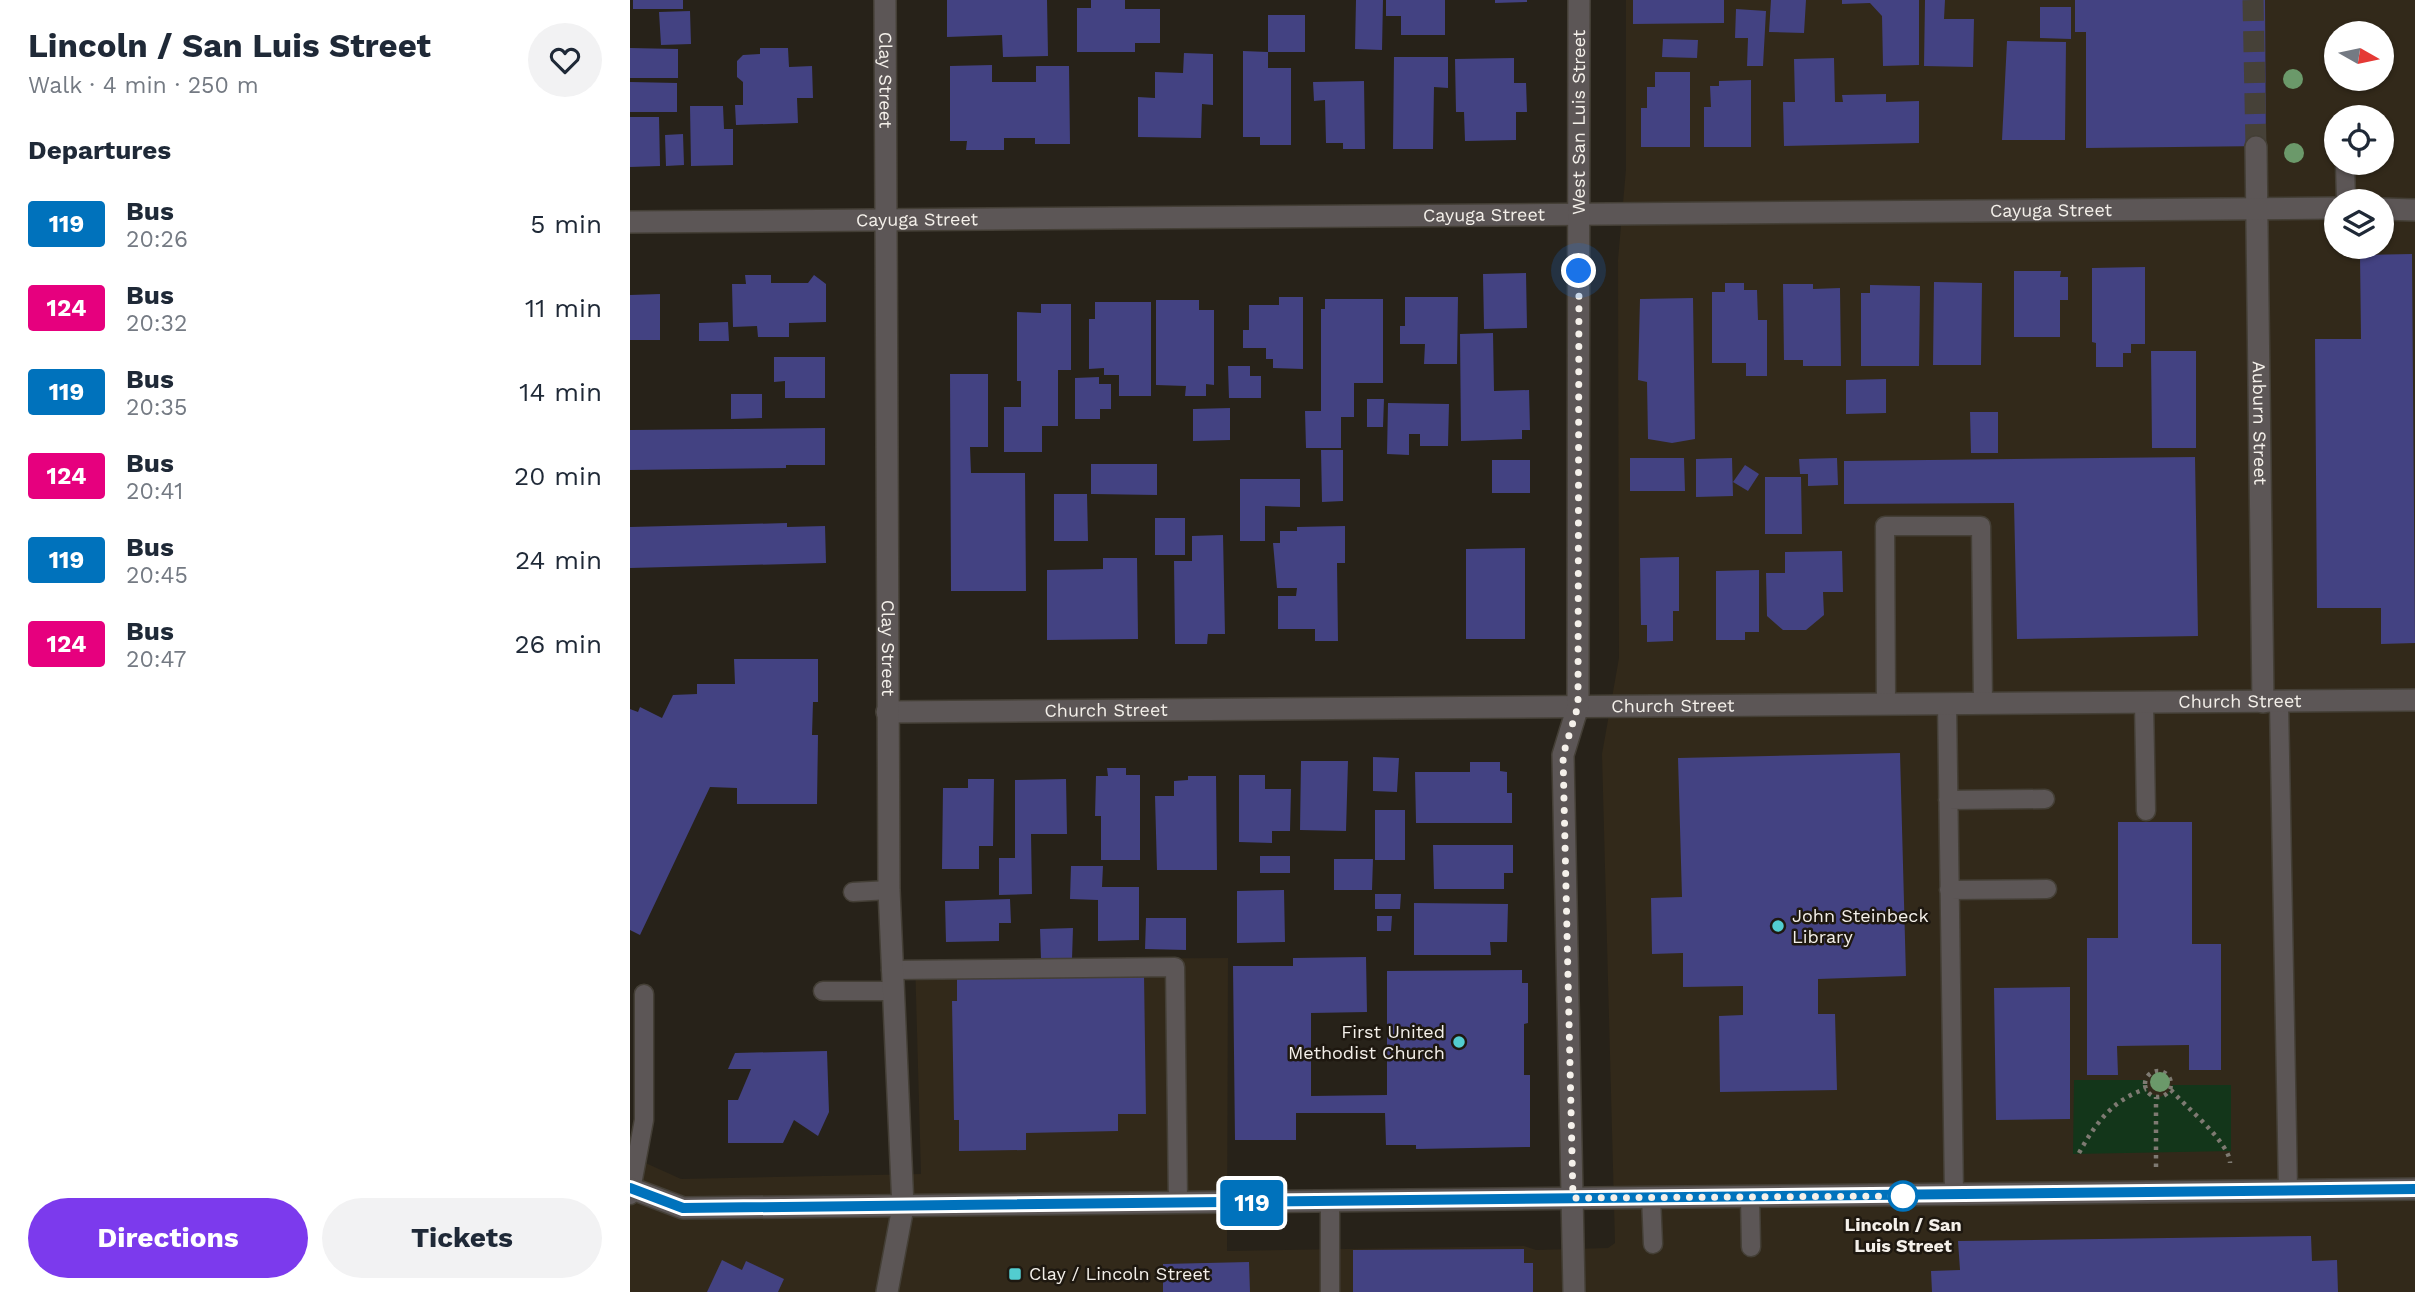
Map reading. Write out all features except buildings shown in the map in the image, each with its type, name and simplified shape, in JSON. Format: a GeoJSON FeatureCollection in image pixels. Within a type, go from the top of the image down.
{"type":"FeatureCollection","features":[{"type":"Feature","properties":{"kind":"street","name":"Clay Street"},"geometry":{"type":"LineString","coordinates":[[885,0],[889,890],[903,1207],[887,1292]]}},
{"type":"Feature","properties":{"kind":"street","name":"West San Luis Street"},"geometry":{"type":"LineString","coordinates":[[1574,1292],[1563,755],[1578,706],[1579,0]]}},
{"type":"Feature","properties":{"kind":"street","name":"Auburn Street"},"geometry":{"type":"LineString","coordinates":[[2256,146],[2271,702]]}},
{"type":"Feature","properties":{"kind":"street","name":"Cayuga Street"},"geometry":{"type":"LineString","coordinates":[[630,222],[2324,208]]}},
{"type":"Feature","properties":{"kind":"street"},"geometry":{"type":"LineString","coordinates":[[2394,209],[2415,209]]}},
{"type":"Feature","properties":{"kind":"street","name":"Church Street"},"geometry":{"type":"LineString","coordinates":[[887,712],[2415,699]]}},
{"type":"Feature","properties":{"kind":"street"},"geometry":{"type":"LineString","coordinates":[[631,1191],[683,1208],[2415,1189]]}},
{"type":"Feature","properties":{"kind":"lane"},"geometry":{"type":"LineString","coordinates":[[1886,703],[1885,526],[1981,526],[1983,703]]}},
{"type":"Feature","properties":{"kind":"lane"},"geometry":{"type":"LineString","coordinates":[[2144,702],[2146,811]]}},
{"type":"Feature","properties":{"kind":"lane"},"geometry":{"type":"LineString","coordinates":[[2271,702],[2288,1191]]}},
{"type":"Feature","properties":{"kind":"lane"},"geometry":{"type":"LineString","coordinates":[[1947,704],[1954,1195]]}},
{"type":"Feature","properties":{"kind":"lane"},"geometry":{"type":"LineString","coordinates":[[1948,800],[2045,799]]}},
{"type":"Feature","properties":{"kind":"lane"},"geometry":{"type":"LineString","coordinates":[[1949,890],[2047,889]]}},
{"type":"Feature","properties":{"kind":"lane"},"geometry":{"type":"LineString","coordinates":[[853,892],[889,890]]}},
{"type":"Feature","properties":{"kind":"lane"},"geometry":{"type":"LineString","coordinates":[[823,991],[892,980],[1175,967],[1178,1203]]}},
{"type":"Feature","properties":{"kind":"lane"},"geometry":{"type":"LineString","coordinates":[[631,1191],[644,1120],[644,994]]}},
{"type":"Feature","properties":{"kind":"lane"},"geometry":{"type":"LineString","coordinates":[[1651,1197],[1653,1244]]}},
{"type":"Feature","properties":{"kind":"lane"},"geometry":{"type":"LineString","coordinates":[[1750,1197],[1751,1247]]}},
{"type":"Feature","properties":{"kind":"lane"},"geometry":{"type":"LineString","coordinates":[[1330,1202],[1330,1292]]}},
{"type":"Feature","properties":{"kind":"path"},"geometry":{"type":"LineString","coordinates":[[2146,1089],[2147,1076],[2160,1070],[2169,1077],[2171,1090],[2190,1113],[2216,1136],[2230,1155],[2230,1192]]}},
{"type":"Feature","properties":{"kind":"path"},"geometry":{"type":"LineString","coordinates":[[2146,1089],[2156,1097],[2164,1096],[2171,1090]]}},
{"type":"Feature","properties":{"kind":"path"},"geometry":{"type":"LineString","coordinates":[[2079,1153],[2090,1133],[2109,1109],[2134,1092],[2146,1089]]}},
{"type":"Feature","properties":{"kind":"path"},"geometry":{"type":"LineString","coordinates":[[2156,1097],[2156,1193]]}},
{"type":"Feature","properties":{"kind":"shaded area"},"geometry":{"type":"Polygon","coordinates":[[[1626,0],[2415,0],[2415,1292],[630,1292],[630,1156],[681,1179],[921,1174],[915,960],[1228,958],[1227,1251],[1524,1246],[1536,1250],[1608,1248],[1615,1243],[1602,754],[1619,658],[1618,260],[1626,169],[1626,0]]]}},
{"type":"Feature","properties":{"kind":"green space"},"geometry":{"type":"Polygon","coordinates":[[[2074,1080],[2146,1080],[2148,1093],[2160,1097],[2168,1093],[2172,1085],[2231,1085],[2231,1151],[2073,1154],[2074,1080]]]}},
{"type":"Feature","properties":{"kind":"tunnel"},"geometry":{"type":"LineString","coordinates":[[2253,0],[2256,147]]}},
{"type":"Feature","properties":{"kind":"bus line","name":"119"},"geometry":{"type":"LineString","coordinates":[[630,1188],[683,1208],[2415,1189]]}},
{"type":"Feature","properties":{"kind":"place","name":"John Steinbeck Library"},"geometry":{"type":"Point","coordinates":[1778,926]}},
{"type":"Feature","properties":{"kind":"place","name":"First United Methodist Church"},"geometry":{"type":"Point","coordinates":[1459,1042]}},
{"type":"Feature","properties":{"kind":"place","name":"Lincoln / San Luis Street"},"geometry":{"type":"Point","coordinates":[1903,1196]}},
{"type":"Feature","properties":{"kind":"place","name":"Clay / Lincoln Street"},"geometry":{"type":"Point","coordinates":[1015,1274]}},
{"type":"Feature","properties":{"kind":"route"},"geometry":{"type":"LineString","coordinates":[[1579,271],[1578,706],[1563,755],[1573,1198],[1903,1196]]}}]}
